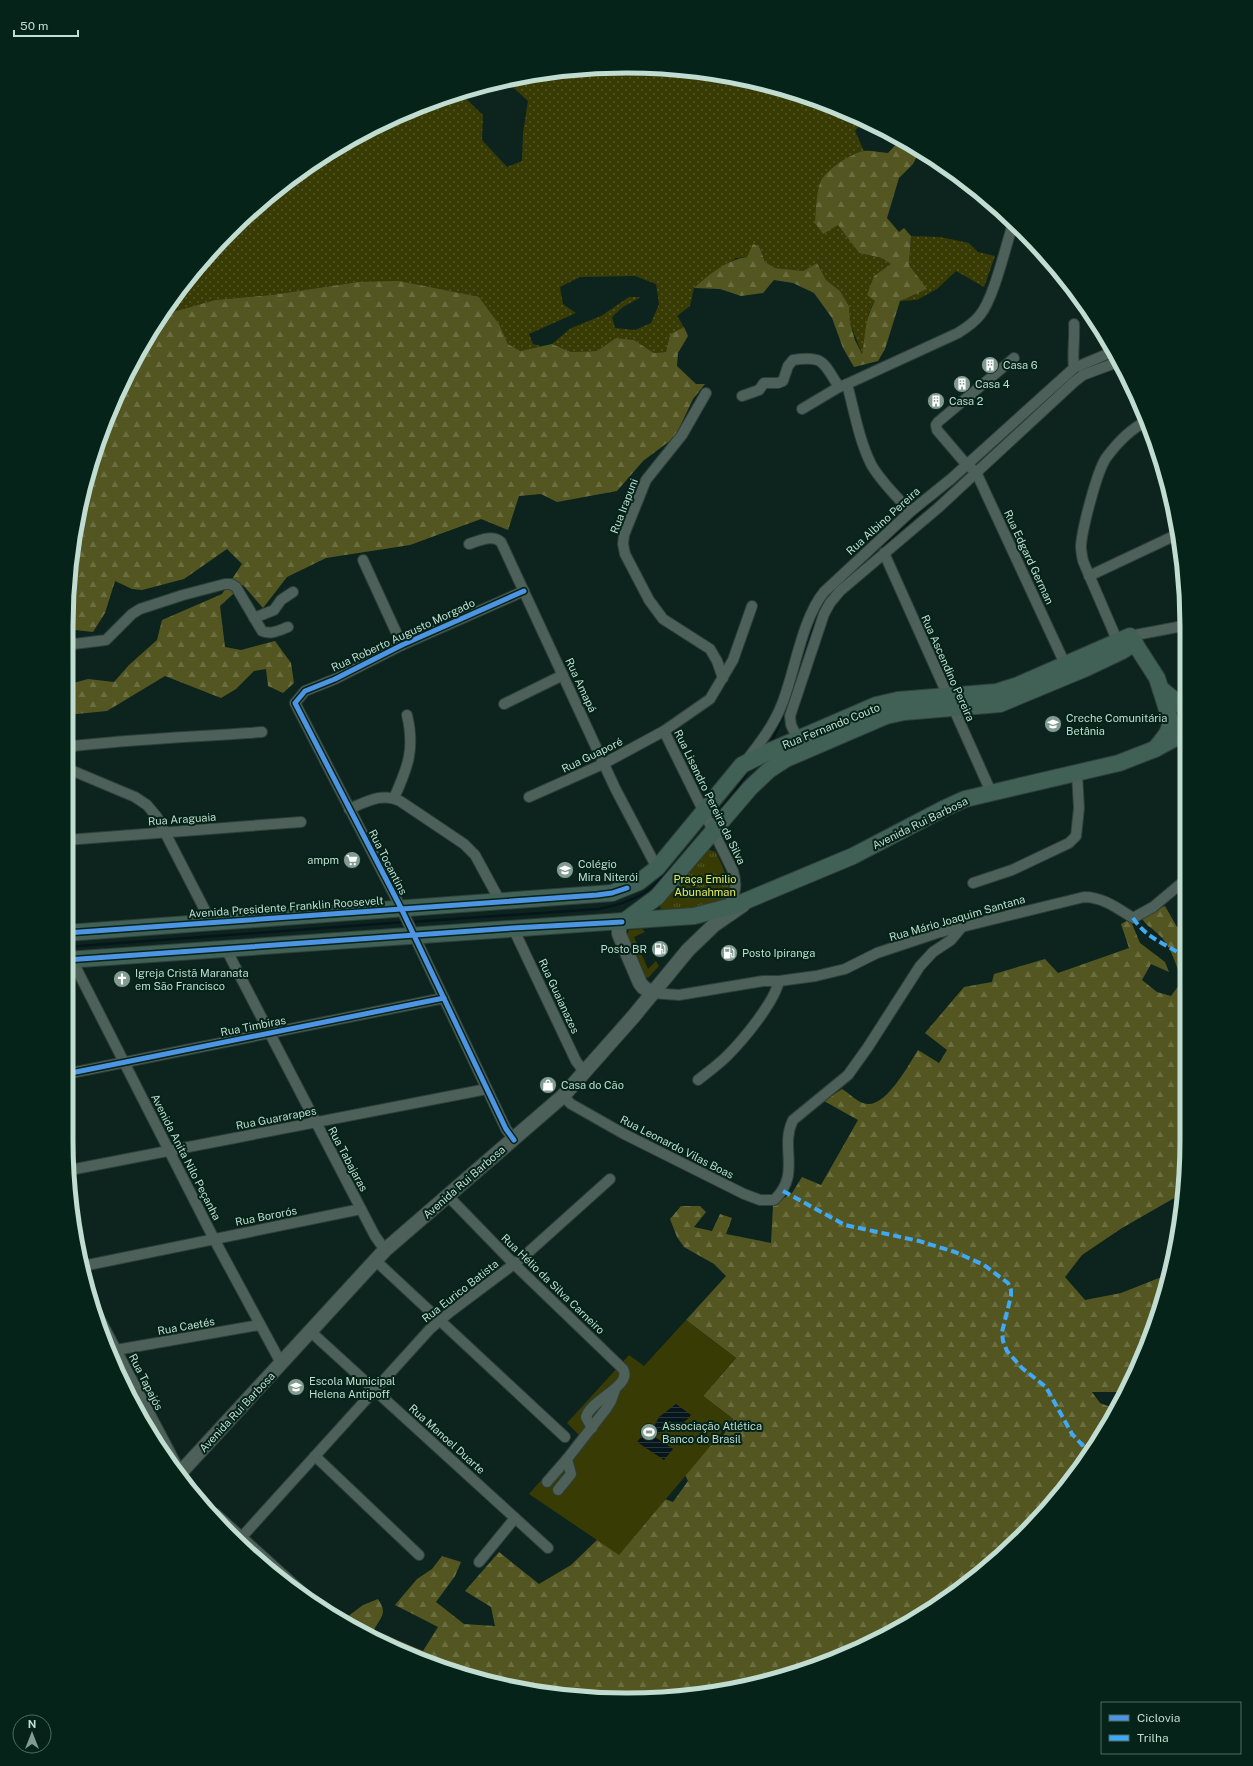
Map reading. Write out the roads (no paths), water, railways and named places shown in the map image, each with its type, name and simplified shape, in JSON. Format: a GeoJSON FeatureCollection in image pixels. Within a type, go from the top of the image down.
{"type":"FeatureCollection","features":[{"type":"Feature","properties":{"kind":"main road","name":"Rua Fernando Couto"},"geometry":{"type":"LineString","coordinates":[[713,831],[750,788],[769,770],[786,759],[886,716],[950,702],[974,695],[996,692],[1018,685],[1065,664],[1129,640]]}},
{"type":"Feature","properties":{"kind":"main road","name":"Rua Fernando Couto"},"geometry":{"type":"LineString","coordinates":[[679,841],[742,766],[772,750],[876,705],[898,700],[1000,704],[1084,669],[1129,640]]}},
{"type":"Feature","properties":{"kind":"main road"},"geometry":{"type":"LineString","coordinates":[[1129,640],[1161,689],[1180,705]]}},
{"type":"Feature","properties":{"kind":"main road"},"geometry":{"type":"LineString","coordinates":[[1155,749],[1169,731],[1171,725],[1161,689]]}},
{"type":"Feature","properties":{"kind":"main road","name":"Avenida Rui Barbosa"},"geometry":{"type":"LineString","coordinates":[[720,910],[753,898],[853,856],[965,799],[1119,763],[1155,749],[1180,736]]}},
{"type":"Feature","properties":{"kind":"main road"},"geometry":{"type":"LineString","coordinates":[[679,841],[693,835],[713,831]]}},
{"type":"Feature","properties":{"kind":"main road"},"geometry":{"type":"LineString","coordinates":[[652,993],[640,983],[619,934],[619,928],[622,922],[657,897],[713,831]]}},
{"type":"Feature","properties":{"kind":"main road","name":"Avenida Presidente Franklin Roosevelt"},"geometry":{"type":"LineString","coordinates":[[73,932],[211,922],[403,913],[500,901],[612,893],[639,882],[657,868],[679,841]]}},
{"type":"Feature","properties":{"kind":"main road"},"geometry":{"type":"LineString","coordinates":[[657,897],[656,904],[658,912],[671,918]]}},
{"type":"Feature","properties":{"kind":"main road","name":"Avenida Rui Barbosa"},"geometry":{"type":"LineString","coordinates":[[183,1471],[385,1250],[564,1096],[688,950],[721,919],[753,898]]}},
{"type":"Feature","properties":{"kind":"main road"},"geometry":{"type":"LineString","coordinates":[[73,960],[226,949],[412,931],[513,928],[622,922],[671,918],[720,910]]}},
{"type":"Feature","properties":{"kind":"street"},"geometry":{"type":"LineString","coordinates":[[802,410],[843,386],[958,333],[972,324],[981,314],[989,299],[1011,229]]}},
{"type":"Feature","properties":{"kind":"street"},"geometry":{"type":"LineString","coordinates":[[1074,324],[1075,340],[1072,354],[1074,368]]}},
{"type":"Feature","properties":{"kind":"street","name":"Rua Albino Pereira"},"geometry":{"type":"LineString","coordinates":[[798,739],[791,725],[790,716],[824,614],[830,603],[840,591],[938,508],[971,468],[1074,368],[1108,354]]}},
{"type":"Feature","properties":{"kind":"street"},"geometry":{"type":"LineString","coordinates":[[742,396],[759,390],[764,383],[783,380],[790,363],[794,360],[810,357],[817,359],[822,362],[843,386],[871,464],[881,478],[918,511],[938,508]]}},
{"type":"Feature","properties":{"kind":"street","name":"Rua Edgard German"},"geometry":{"type":"LineString","coordinates":[[1014,358],[938,422],[936,426],[937,430],[971,468],[1065,664]]}},
{"type":"Feature","properties":{"kind":"street","name":"Rua Albino Pereira"},"geometry":{"type":"LineString","coordinates":[[742,766],[771,726],[780,709],[807,625],[820,597],[918,511],[1074,382],[1083,375],[1113,364]]}},
{"type":"Feature","properties":{"kind":"street","name":"Rua Irapuni"},"geometry":{"type":"LineString","coordinates":[[706,393],[682,436],[646,480],[624,535],[623,544],[624,554],[649,600],[663,619],[710,649],[718,661],[723,678]]}},
{"type":"Feature","properties":{"kind":"street"},"geometry":{"type":"LineString","coordinates":[[1141,424],[1121,440],[1106,459],[1098,478],[1085,526],[1081,546],[1083,561],[1089,576],[1129,640],[1180,627]]}},
{"type":"Feature","properties":{"kind":"street"},"geometry":{"type":"LineString","coordinates":[[1089,576],[1172,537]]}},
{"type":"Feature","properties":{"kind":"street","name":"Rua Amapá"},"geometry":{"type":"LineString","coordinates":[[469,544],[491,538],[498,539],[524,591],[603,764],[657,868]]}},
{"type":"Feature","properties":{"kind":"street","name":"Rua Ascendino Pereira"},"geometry":{"type":"LineString","coordinates":[[884,553],[991,792]]}},
{"type":"Feature","properties":{"kind":"street"},"geometry":{"type":"LineString","coordinates":[[363,560],[402,645]]}},
{"type":"Feature","properties":{"kind":"street"},"geometry":{"type":"LineString","coordinates":[[73,644],[100,642],[106,640],[132,614],[140,609],[183,595],[225,584],[231,584],[236,587],[262,631],[266,633],[288,628]]}},
{"type":"Feature","properties":{"kind":"street","name":"Rua Roberto Augusto Morgado"},"geometry":{"type":"LineString","coordinates":[[295,703],[305,691],[335,679],[402,645],[524,591]]}},
{"type":"Feature","properties":{"kind":"street"},"geometry":{"type":"LineString","coordinates":[[254,618],[274,610],[281,600],[292,592]]}},
{"type":"Feature","properties":{"kind":"street","name":"Rua Lisandro Pereira da Silva"},"geometry":{"type":"LineString","coordinates":[[720,910],[733,899],[736,880],[733,871],[664,731],[710,699],[733,660],[752,606]]}},
{"type":"Feature","properties":{"kind":"street"},"geometry":{"type":"LineString","coordinates":[[504,704],[563,675]]}},
{"type":"Feature","properties":{"kind":"street","name":"Rua Tocantins"},"geometry":{"type":"LineString","coordinates":[[295,703],[403,913],[506,1129],[514,1140]]}},
{"type":"Feature","properties":{"kind":"street"},"geometry":{"type":"LineString","coordinates":[[394,798],[407,768],[410,753],[410,729],[407,715]]}},
{"type":"Feature","properties":{"kind":"street","name":"Rua Guaporé"},"geometry":{"type":"LineString","coordinates":[[529,797],[603,764],[664,731]]}},
{"type":"Feature","properties":{"kind":"street"},"geometry":{"type":"LineString","coordinates":[[73,746],[118,741],[188,738],[262,732]]}},
{"type":"Feature","properties":{"kind":"street"},"geometry":{"type":"LineString","coordinates":[[73,771],[135,797],[147,805],[157,817],[211,922]]}},
{"type":"Feature","properties":{"kind":"street"},"geometry":{"type":"LineString","coordinates":[[973,883],[1012,870],[1069,843],[1076,836],[1079,808],[1077,774]]}},
{"type":"Feature","properties":{"kind":"street"},"geometry":{"type":"LineString","coordinates":[[349,809],[378,798],[394,798],[464,844],[475,855],[500,901]]}},
{"type":"Feature","properties":{"kind":"street","name":"Rua Araguaia"},"geometry":{"type":"LineString","coordinates":[[73,840],[301,822]]}},
{"type":"Feature","properties":{"kind":"street","name":"Rua Mário Joaquim Santana"},"geometry":{"type":"LineString","coordinates":[[652,993],[679,996],[756,982],[779,981],[816,976],[845,969],[877,953],[937,933],[1084,897],[1094,897],[1104,900],[1133,918],[1153,907],[1180,884]]}},
{"type":"Feature","properties":{"kind":"street","name":"Rua Guaianazes"},"geometry":{"type":"LineString","coordinates":[[513,928],[576,1061],[585,1073]]}},
{"type":"Feature","properties":{"kind":"street","name":"Rua Leonardo Vilas Boas"},"geometry":{"type":"LineString","coordinates":[[564,1096],[571,1104],[624,1134],[744,1194],[760,1200],[774,1200],[783,1191],[789,1169],[789,1128],[794,1120],[848,1075],[868,1047],[920,966],[932,952],[951,940],[961,928]]}},
{"type":"Feature","properties":{"kind":"street","name":"Rua Tabajaras"},"geometry":{"type":"LineString","coordinates":[[226,949],[375,1236],[385,1250]]}},
{"type":"Feature","properties":{"kind":"street","name":"Avenida Anita Nilo Peçanha"},"geometry":{"type":"LineString","coordinates":[[73,967],[124,1062],[259,1325],[281,1363]]}},
{"type":"Feature","properties":{"kind":"street"},"geometry":{"type":"LineString","coordinates":[[698,1080],[727,1056],[753,1025],[771,1000],[779,981]]}},
{"type":"Feature","properties":{"kind":"street","name":"Rua Timbiras"},"geometry":{"type":"LineString","coordinates":[[73,1073],[444,998]]}},
{"type":"Feature","properties":{"kind":"street","name":"Rua Guararapes"},"geometry":{"type":"LineString","coordinates":[[74,1169],[487,1089]]}},
{"type":"Feature","properties":{"kind":"street","name":"Rua Eurico Batista"},"geometry":{"type":"LineString","coordinates":[[242,1537],[439,1320],[514,1264],[610,1179]]}},
{"type":"Feature","properties":{"kind":"street","name":"Rua Hélio da Silva Carneiro"},"geometry":{"type":"LineString","coordinates":[[448,1196],[514,1264],[624,1369],[626,1373],[626,1377],[615,1390],[599,1400],[589,1409],[586,1417],[592,1428],[547,1482]]}},
{"type":"Feature","properties":{"kind":"street","name":"Rua Bororós"},"geometry":{"type":"LineString","coordinates":[[88,1265],[361,1209]]}},
{"type":"Feature","properties":{"kind":"street"},"geometry":{"type":"LineString","coordinates":[[376,1261],[565,1437]]}},
{"type":"Feature","properties":{"kind":"street","name":"Rua Caetés"},"geometry":{"type":"LineString","coordinates":[[116,1350],[259,1325]]}},
{"type":"Feature","properties":{"kind":"street","name":"Rua Manoel Duarte"},"geometry":{"type":"LineString","coordinates":[[311,1332],[548,1548]]}},
{"type":"Feature","properties":{"kind":"street","name":"Rua Tapajós"},"geometry":{"type":"LineString","coordinates":[[110,1338],[171,1453]]}},
{"type":"Feature","properties":{"kind":"street"},"geometry":{"type":"LineString","coordinates":[[315,1456],[419,1555]]}},
{"type":"Feature","properties":{"kind":"street"},"geometry":{"type":"LineString","coordinates":[[558,1490],[571,1474],[566,1459]]}},
{"type":"Feature","properties":{"kind":"street"},"geometry":{"type":"LineString","coordinates":[[479,1562],[515,1518]]}},
{"type":"Feature","properties":{"kind":"waterway"},"geometry":{"type":"LineString","coordinates":[[986,454],[1010,432]]}},
{"type":"Feature","properties":{"kind":"waterway"},"geometry":{"type":"LineString","coordinates":[[844,581],[932,501]]}},
{"type":"Feature","properties":{"kind":"waterway"},"geometry":{"type":"LineString","coordinates":[[772,740],[781,721],[819,614],[823,605],[835,588]]}},
{"type":"Feature","properties":{"kind":"waterway"},"geometry":{"type":"LineString","coordinates":[[714,817],[734,793],[747,773]]}},
{"type":"Feature","properties":{"kind":"waterway"},"geometry":{"type":"LineString","coordinates":[[734,793],[740,788]]}},
{"type":"Feature","properties":{"kind":"waterway"},"geometry":{"type":"LineString","coordinates":[[410,922],[599,909],[622,903],[640,896],[672,867]]}},
{"type":"Feature","properties":{"kind":"waterway"},"geometry":{"type":"LineString","coordinates":[[73,946],[405,922]]}},
{"type":"Feature","properties":{"kind":"place","name":"Casa 6"},"geometry":{"type":"Point","coordinates":[990,365]}},
{"type":"Feature","properties":{"kind":"place","name":"Casa 4"},"geometry":{"type":"Point","coordinates":[962,384]}},
{"type":"Feature","properties":{"kind":"place","name":"Casa 2"},"geometry":{"type":"Point","coordinates":[936,401]}},
{"type":"Feature","properties":{"kind":"place","name":"Creche Comunitária Betânia"},"geometry":{"type":"Point","coordinates":[1053,724]}},
{"type":"Feature","properties":{"kind":"place","name":"ampm"},"geometry":{"type":"Point","coordinates":[352,860]}},
{"type":"Feature","properties":{"kind":"place","name":"Colégio Mira Niterói"},"geometry":{"type":"Point","coordinates":[565,870]}},
{"type":"Feature","properties":{"kind":"place","name":"Posto BR"},"geometry":{"type":"Point","coordinates":[660,949]}},
{"type":"Feature","properties":{"kind":"place","name":"Posto Ipiranga"},"geometry":{"type":"Point","coordinates":[729,953]}},
{"type":"Feature","properties":{"kind":"place","name":"Igreja Cristã Maranata em São Francisco"},"geometry":{"type":"Point","coordinates":[122,979]}},
{"type":"Feature","properties":{"kind":"place","name":"Casa do Cão"},"geometry":{"type":"Point","coordinates":[548,1085]}},
{"type":"Feature","properties":{"kind":"place","name":"Escola Municipal Helena Antipoff"},"geometry":{"type":"Point","coordinates":[296,1387]}},
{"type":"Feature","properties":{"kind":"place","name":"Associação Atlética Banco do Brasil"},"geometry":{"type":"Point","coordinates":[649,1432]}},
{"type":"Feature","properties":{"kind":"park label","name":"Praça Emilio Abunahman"},"geometry":{"type":"Point","coordinates":[705,885]}}]}
